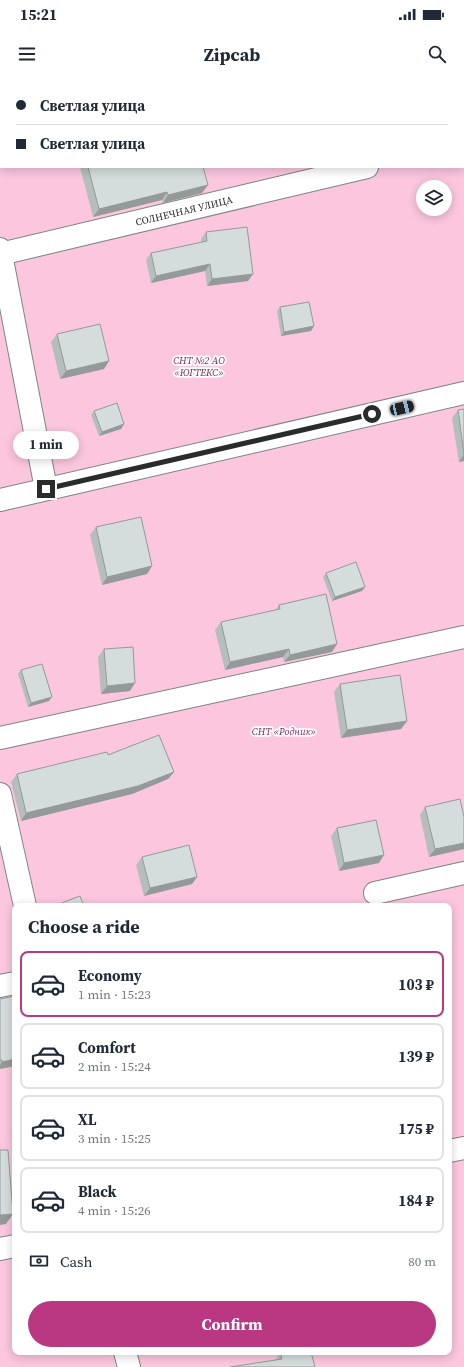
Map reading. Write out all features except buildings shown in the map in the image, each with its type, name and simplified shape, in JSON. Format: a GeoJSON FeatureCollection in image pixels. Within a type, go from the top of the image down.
{"type":"FeatureCollection","features":[{"type":"Feature","properties":{"kind":"street","name":"СОЛНЕЧНАЯ УЛИЦА"},"geometry":{"type":"LineString","coordinates":[[0,253],[363,168]]}},
{"type":"Feature","properties":{"kind":"street"},"geometry":{"type":"LineString","coordinates":[[0,253],[46,489]]}},
{"type":"Feature","properties":{"kind":"street"},"geometry":{"type":"LineString","coordinates":[[0,500],[464,393]]}},
{"type":"Feature","properties":{"kind":"street"},"geometry":{"type":"LineString","coordinates":[[0,738],[464,637]]}},
{"type":"Feature","properties":{"kind":"street"},"geometry":{"type":"LineString","coordinates":[[0,794],[24,903]]}},
{"type":"Feature","properties":{"kind":"street"},"geometry":{"type":"LineString","coordinates":[[375,893],[464,873]]}},
{"type":"Feature","properties":{"kind":"street"},"geometry":{"type":"LineString","coordinates":[[0,986],[12,984]]}},
{"type":"Feature","properties":{"kind":"street"},"geometry":{"type":"LineString","coordinates":[[452,1150],[464,1148]]}},
{"type":"Feature","properties":{"kind":"street"},"geometry":{"type":"LineString","coordinates":[[0,1249],[12,1247]]}},
{"type":"Feature","properties":{"kind":"street"},"geometry":{"type":"LineString","coordinates":[[126,1355],[129,1367]]}},
{"type":"Feature","properties":{"kind":"green space"},"geometry":{"type":"Polygon","coordinates":[[[0,168],[464,168],[464,1367],[0,1367],[0,168]]]}},
{"type":"Feature","properties":{"kind":"route"},"geometry":{"type":"LineString","coordinates":[[46,489],[372,414]]}},
{"type":"Feature","properties":{"kind":"park label","name":"СНТ №2 АО «ЮГТЕКС»"},"geometry":{"type":"Point","coordinates":[199,366]}},
{"type":"Feature","properties":{"kind":"park label","name":"СНТ «Родник»"},"geometry":{"type":"Point","coordinates":[284,731]}}]}
